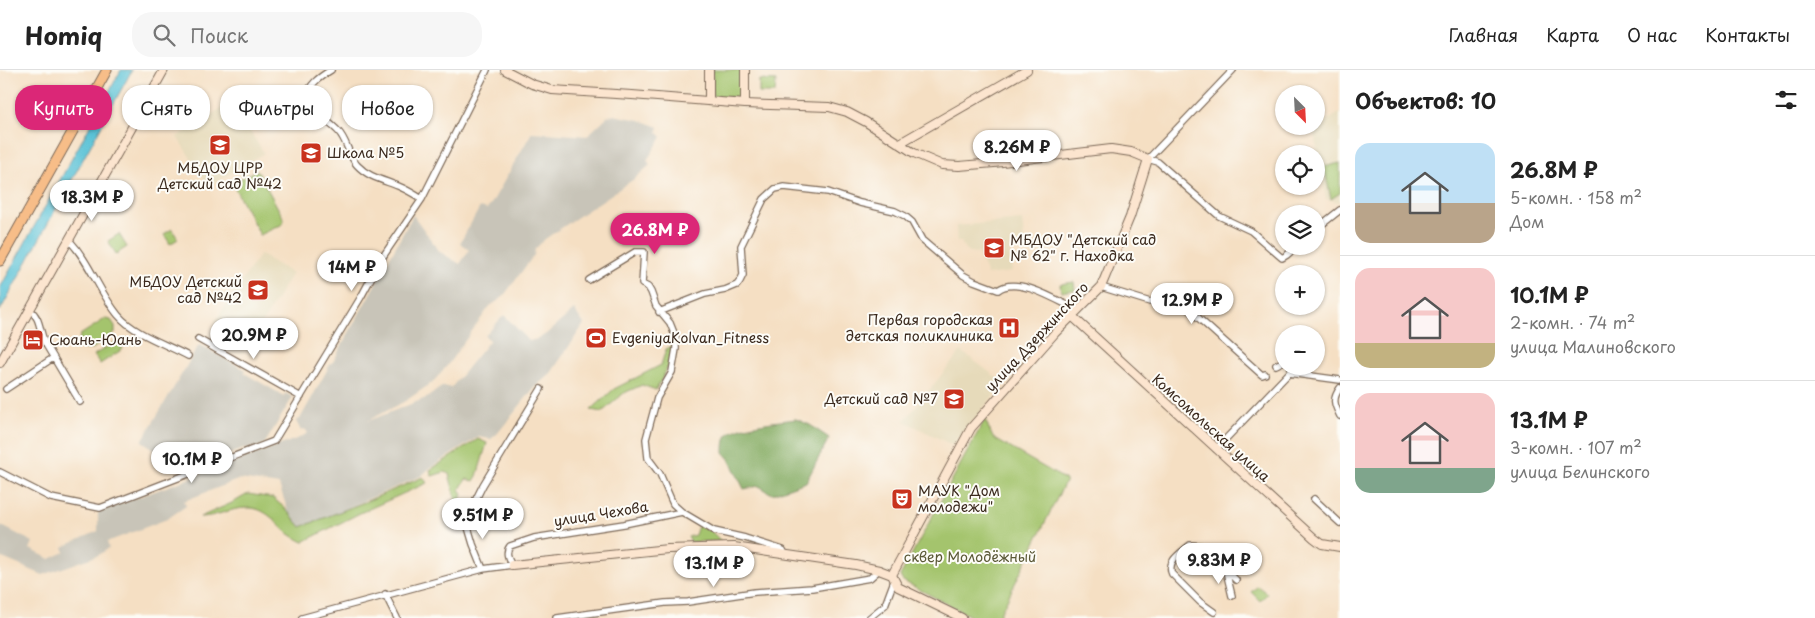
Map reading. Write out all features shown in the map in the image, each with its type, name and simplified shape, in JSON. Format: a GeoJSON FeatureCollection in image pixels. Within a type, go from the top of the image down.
{"type":"FeatureCollection","features":[{"type":"Feature","properties":{"kind":"main road"},"geometry":{"type":"LineString","coordinates":[[0,261],[107,70]]}},
{"type":"Feature","properties":{"kind":"main road"},"geometry":{"type":"LineString","coordinates":[[0,364],[164,70]]}},
{"type":"Feature","properties":{"kind":"main road"},"geometry":{"type":"LineString","coordinates":[[506,70],[532,84],[552,90],[745,104],[816,106],[838,109],[866,122],[934,163],[950,166],[1003,162],[1112,149],[1131,152],[1148,159]]}},
{"type":"Feature","properties":{"kind":"main road"},"geometry":{"type":"LineString","coordinates":[[708,101],[709,70]]}},
{"type":"Feature","properties":{"kind":"main road"},"geometry":{"type":"LineString","coordinates":[[745,70],[745,104]]}},
{"type":"Feature","properties":{"kind":"main road"},"geometry":{"type":"LineString","coordinates":[[900,144],[1026,70]]}},
{"type":"Feature","properties":{"kind":"main road","name":"улица Дзержинского"},"geometry":{"type":"LineString","coordinates":[[893,578],[971,428],[1074,313],[1101,287],[1130,217],[1148,159]]}},
{"type":"Feature","properties":{"kind":"main road"},"geometry":{"type":"LineString","coordinates":[[0,250],[18,228]]}},
{"type":"Feature","properties":{"kind":"main road","name":"Комсомольская улица"},"geometry":{"type":"LineString","coordinates":[[1074,313],[1216,449],[1314,538],[1322,544],[1340,547]]}},
{"type":"Feature","properties":{"kind":"main road"},"geometry":{"type":"LineString","coordinates":[[512,565],[692,548],[734,547],[878,570],[893,578],[898,587],[962,618]]}},
{"type":"Feature","properties":{"kind":"street"},"geometry":{"type":"LineString","coordinates":[[331,70],[314,81],[305,98],[308,104],[339,132],[357,165],[368,175],[400,186],[422,199]]}},
{"type":"Feature","properties":{"kind":"street"},"geometry":{"type":"LineString","coordinates":[[0,472],[51,498],[100,508],[270,444],[276,438],[301,397],[382,258],[422,199],[487,70]]}},
{"type":"Feature","properties":{"kind":"street","name":"улица Дзержинского"},"geometry":{"type":"LineString","coordinates":[[1148,159],[1233,70]]}},
{"type":"Feature","properties":{"kind":"street"},"geometry":{"type":"LineString","coordinates":[[1148,159],[1158,162],[1219,216],[1252,231],[1275,252]]}},
{"type":"Feature","properties":{"kind":"street"},"geometry":{"type":"LineString","coordinates":[[660,312],[705,294],[725,290],[740,282],[743,275],[741,246],[764,199],[775,189],[784,187],[828,192],[860,203],[895,211],[912,222],[922,240],[963,275],[998,290],[1003,286],[1011,286],[1038,291],[1074,313]]}},
{"type":"Feature","properties":{"kind":"street"},"geometry":{"type":"LineString","coordinates":[[1325,222],[1340,210]]}},
{"type":"Feature","properties":{"kind":"street"},"geometry":{"type":"LineString","coordinates":[[69,240],[81,255],[119,316],[135,329],[188,356]]}},
{"type":"Feature","properties":{"kind":"street"},"geometry":{"type":"LineString","coordinates":[[589,280],[635,252],[644,252],[642,284],[652,292],[660,312],[670,323],[676,338],[672,372],[658,398],[646,439],[648,458],[660,474],[673,504],[682,512],[714,531],[760,542],[783,550],[785,554]]}},
{"type":"Feature","properties":{"kind":"street"},"geometry":{"type":"LineString","coordinates":[[1101,287],[1150,302],[1175,297],[1262,375],[1266,374]]}},
{"type":"Feature","properties":{"kind":"street"},"geometry":{"type":"LineString","coordinates":[[30,310],[37,317],[42,338],[80,402]]}},
{"type":"Feature","properties":{"kind":"street"},"geometry":{"type":"LineString","coordinates":[[198,339],[301,397]]}},
{"type":"Feature","properties":{"kind":"street"},"geometry":{"type":"LineString","coordinates":[[6,389],[53,358]]}},
{"type":"Feature","properties":{"kind":"street"},"geometry":{"type":"LineString","coordinates":[[1216,449],[1287,375]]}},
{"type":"Feature","properties":{"kind":"street"},"geometry":{"type":"LineString","coordinates":[[1304,375],[1340,380]]}},
{"type":"Feature","properties":{"kind":"street"},"geometry":{"type":"LineString","coordinates":[[1340,388],[1334,402],[1340,416]]}},
{"type":"Feature","properties":{"kind":"street"},"geometry":{"type":"LineString","coordinates":[[483,569],[473,544],[466,516],[541,389]]}},
{"type":"Feature","properties":{"kind":"street"},"geometry":{"type":"LineString","coordinates":[[1314,499],[1340,523]]}},
{"type":"Feature","properties":{"kind":"street","name":"улица Чехова"},"geometry":{"type":"LineString","coordinates":[[512,565],[507,552],[510,546],[534,538],[624,524],[682,512]]}},
{"type":"Feature","properties":{"kind":"street"},"geometry":{"type":"LineString","coordinates":[[1214,612],[1200,602],[1172,574],[1169,568],[1170,563],[1190,545],[1202,546],[1236,580]]}},
{"type":"Feature","properties":{"kind":"street"},"geometry":{"type":"LineString","coordinates":[[302,618],[483,569],[512,565]]}},
{"type":"Feature","properties":{"kind":"street"},"geometry":{"type":"LineString","coordinates":[[1225,569],[1232,596]]}},
{"type":"Feature","properties":{"kind":"street"},"geometry":{"type":"LineString","coordinates":[[557,618],[665,603],[706,600],[755,592],[812,588],[870,578],[878,570]]}},
{"type":"Feature","properties":{"kind":"street"},"geometry":{"type":"LineString","coordinates":[[869,618],[885,605],[893,578]]}},
{"type":"Feature","properties":{"kind":"street"},"geometry":{"type":"LineString","coordinates":[[386,594],[397,618]]}},
{"type":"Feature","properties":{"kind":"shaded area","name":"МБДОУ ЦРР Детский сад №42"},"geometry":{"type":"Polygon","coordinates":[[[220,109],[220,130],[249,130],[264,153],[209,186],[177,137],[188,130],[210,130],[210,116],[220,109]]]}},
{"type":"Feature","properties":{"kind":"shaded area"},"geometry":{"type":"Polygon","coordinates":[[[1340,113],[1340,201],[1338,202],[1326,199],[1325,145],[1316,145],[1314,135],[1325,135],[1325,121],[1340,113]]]}},
{"type":"Feature","properties":{"kind":"shaded area"},"geometry":{"type":"Polygon","coordinates":[[[613,115],[640,120],[659,127],[657,132],[662,137],[647,160],[650,165],[634,179],[545,239],[535,249],[534,255],[502,298],[490,306],[433,382],[407,400],[366,422],[426,398],[443,386],[451,388],[490,340],[485,336],[504,315],[529,341],[538,339],[546,334],[574,310],[584,324],[551,373],[534,388],[491,439],[478,437],[430,468],[421,476],[295,531],[279,485],[240,479],[184,501],[186,506],[167,519],[107,542],[109,548],[99,555],[43,575],[0,557],[0,525],[33,542],[30,549],[50,559],[65,552],[63,547],[98,531],[98,512],[299,438],[308,433],[305,429],[301,431],[296,421],[300,419],[333,362],[413,215],[440,252],[460,264],[469,250],[460,243],[480,207],[487,209],[490,206],[532,132],[587,136],[608,116],[613,115]]]}},
{"type":"Feature","properties":{"kind":"shaded area","name":"МБДОУ \"Детский сад № 62\" г. Находка"},"geometry":{"type":"Polygon","coordinates":[[[1022,220],[1025,250],[1010,252],[1012,272],[987,275],[978,253],[968,252],[961,242],[957,242],[956,226],[1022,220]]]}},
{"type":"Feature","properties":{"kind":"shaded area","name":"МБДОУ Детский сад №42"},"geometry":{"type":"Polygon","coordinates":[[[260,254],[292,273],[252,341],[215,321],[260,254]]]}},
{"type":"Feature","properties":{"kind":"shaded area"},"geometry":{"type":"Polygon","coordinates":[[[199,345],[246,370],[244,373],[284,396],[285,393],[293,397],[265,443],[259,447],[247,448],[203,463],[187,458],[180,466],[142,441],[199,345]]]}},
{"type":"Feature","properties":{"kind":"shaded area"},"geometry":{"type":"Polygon","coordinates":[[[961,351],[1004,383],[952,445],[904,421],[961,351]]]}},
{"type":"Feature","properties":{"kind":"green space"},"geometry":{"type":"Polygon","coordinates":[[[713,70],[742,70],[741,97],[717,97],[712,95],[713,70]]]}},
{"type":"Feature","properties":{"kind":"green space"},"geometry":{"type":"Polygon","coordinates":[[[759,80],[776,81],[775,93],[759,93],[759,80]]]}},
{"type":"Feature","properties":{"kind":"green space"},"geometry":{"type":"Polygon","coordinates":[[[1340,163],[1340,193],[1331,199],[1325,172],[1325,167],[1340,163]]]}},
{"type":"Feature","properties":{"kind":"green space"},"geometry":{"type":"Polygon","coordinates":[[[257,170],[284,219],[283,224],[260,235],[232,183],[257,170]]]}},
{"type":"Feature","properties":{"kind":"green space"},"geometry":{"type":"Polygon","coordinates":[[[172,229],[178,239],[170,244],[164,234],[172,229]]]}},
{"type":"Feature","properties":{"kind":"green space"},"geometry":{"type":"Polygon","coordinates":[[[119,234],[127,247],[116,254],[108,241],[119,234]]]}},
{"type":"Feature","properties":{"kind":"green space"},"geometry":{"type":"Polygon","coordinates":[[[1074,282],[1075,290],[1061,292],[1060,284],[1074,282]]]}},
{"type":"Feature","properties":{"kind":"green space"},"geometry":{"type":"Polygon","coordinates":[[[105,319],[111,320],[115,326],[115,333],[92,349],[85,350],[79,341],[80,335],[105,319]]]}},
{"type":"Feature","properties":{"kind":"green space"},"geometry":{"type":"Polygon","coordinates":[[[118,340],[123,349],[100,364],[94,355],[118,340]]]}},
{"type":"Feature","properties":{"kind":"green space"},"geometry":{"type":"Polygon","coordinates":[[[672,346],[670,363],[656,390],[642,385],[624,393],[602,412],[591,410],[614,389],[661,365],[666,349],[672,346]]]}},
{"type":"Feature","properties":{"kind":"green space"},"geometry":{"type":"Polygon","coordinates":[[[796,419],[810,425],[829,438],[806,482],[772,494],[759,486],[744,489],[724,453],[726,437],[737,429],[769,422],[796,419]]]}},
{"type":"Feature","properties":{"kind":"green space","name":"сквер Молодёжный"},"geometry":{"type":"Polygon","coordinates":[[[985,419],[993,438],[1066,480],[998,618],[974,618],[905,582],[900,576],[985,419]]]}},
{"type":"Feature","properties":{"kind":"green space"},"geometry":{"type":"Polygon","coordinates":[[[478,439],[487,443],[477,476],[474,481],[466,479],[460,489],[463,494],[457,504],[449,474],[445,472],[432,476],[430,470],[478,439]]]}},
{"type":"Feature","properties":{"kind":"green space"},"geometry":{"type":"Polygon","coordinates":[[[423,477],[427,483],[360,513],[303,542],[288,533],[269,515],[253,508],[235,509],[212,516],[200,517],[248,494],[273,498],[286,509],[301,527],[423,477]]]}},
{"type":"Feature","properties":{"kind":"green space"},"geometry":{"type":"Polygon","coordinates":[[[698,526],[711,531],[721,541],[691,542],[688,537],[695,535],[698,526]]]}},
{"type":"Feature","properties":{"kind":"green space"},"geometry":{"type":"Polygon","coordinates":[[[1258,586],[1267,594],[1260,601],[1251,592],[1258,586]]]}},
{"type":"Feature","properties":{"kind":"water"},"geometry":{"type":"Polygon","coordinates":[[[121,70],[132,70],[122,85],[112,107],[112,86],[121,70]]]}},
{"type":"Feature","properties":{"kind":"water"},"geometry":{"type":"Polygon","coordinates":[[[88,130],[99,130],[0,311],[0,288],[88,130]]]}},
{"type":"Feature","properties":{"kind":"place","name":"МБДОУ ЦРР Детский сад №42"},"geometry":{"type":"Point","coordinates":[220,145]}},
{"type":"Feature","properties":{"kind":"place","name":"Школа №5"},"geometry":{"type":"Point","coordinates":[311,153]}},
{"type":"Feature","properties":{"kind":"place","name":"МБДОУ \"Детский сад № 62\" г. Находка"},"geometry":{"type":"Point","coordinates":[994,248]}},
{"type":"Feature","properties":{"kind":"place","name":"МБДОУ Детский сад №42"},"geometry":{"type":"Point","coordinates":[258,290]}},
{"type":"Feature","properties":{"kind":"place","name":"Первая городская детская поликлиника"},"geometry":{"type":"Point","coordinates":[1009,328]}},
{"type":"Feature","properties":{"kind":"place","name":"EvgeniyaKolvan_Fitness"},"geometry":{"type":"Point","coordinates":[596,338]}},
{"type":"Feature","properties":{"kind":"place","name":"Сюань-Юань"},"geometry":{"type":"Point","coordinates":[33,340]}},
{"type":"Feature","properties":{"kind":"place","name":"Детский сад №7"},"geometry":{"type":"Point","coordinates":[954,399]}},
{"type":"Feature","properties":{"kind":"place","name":"МАУК \"Дом молодежи\""},"geometry":{"type":"Point","coordinates":[902,499]}}]}
